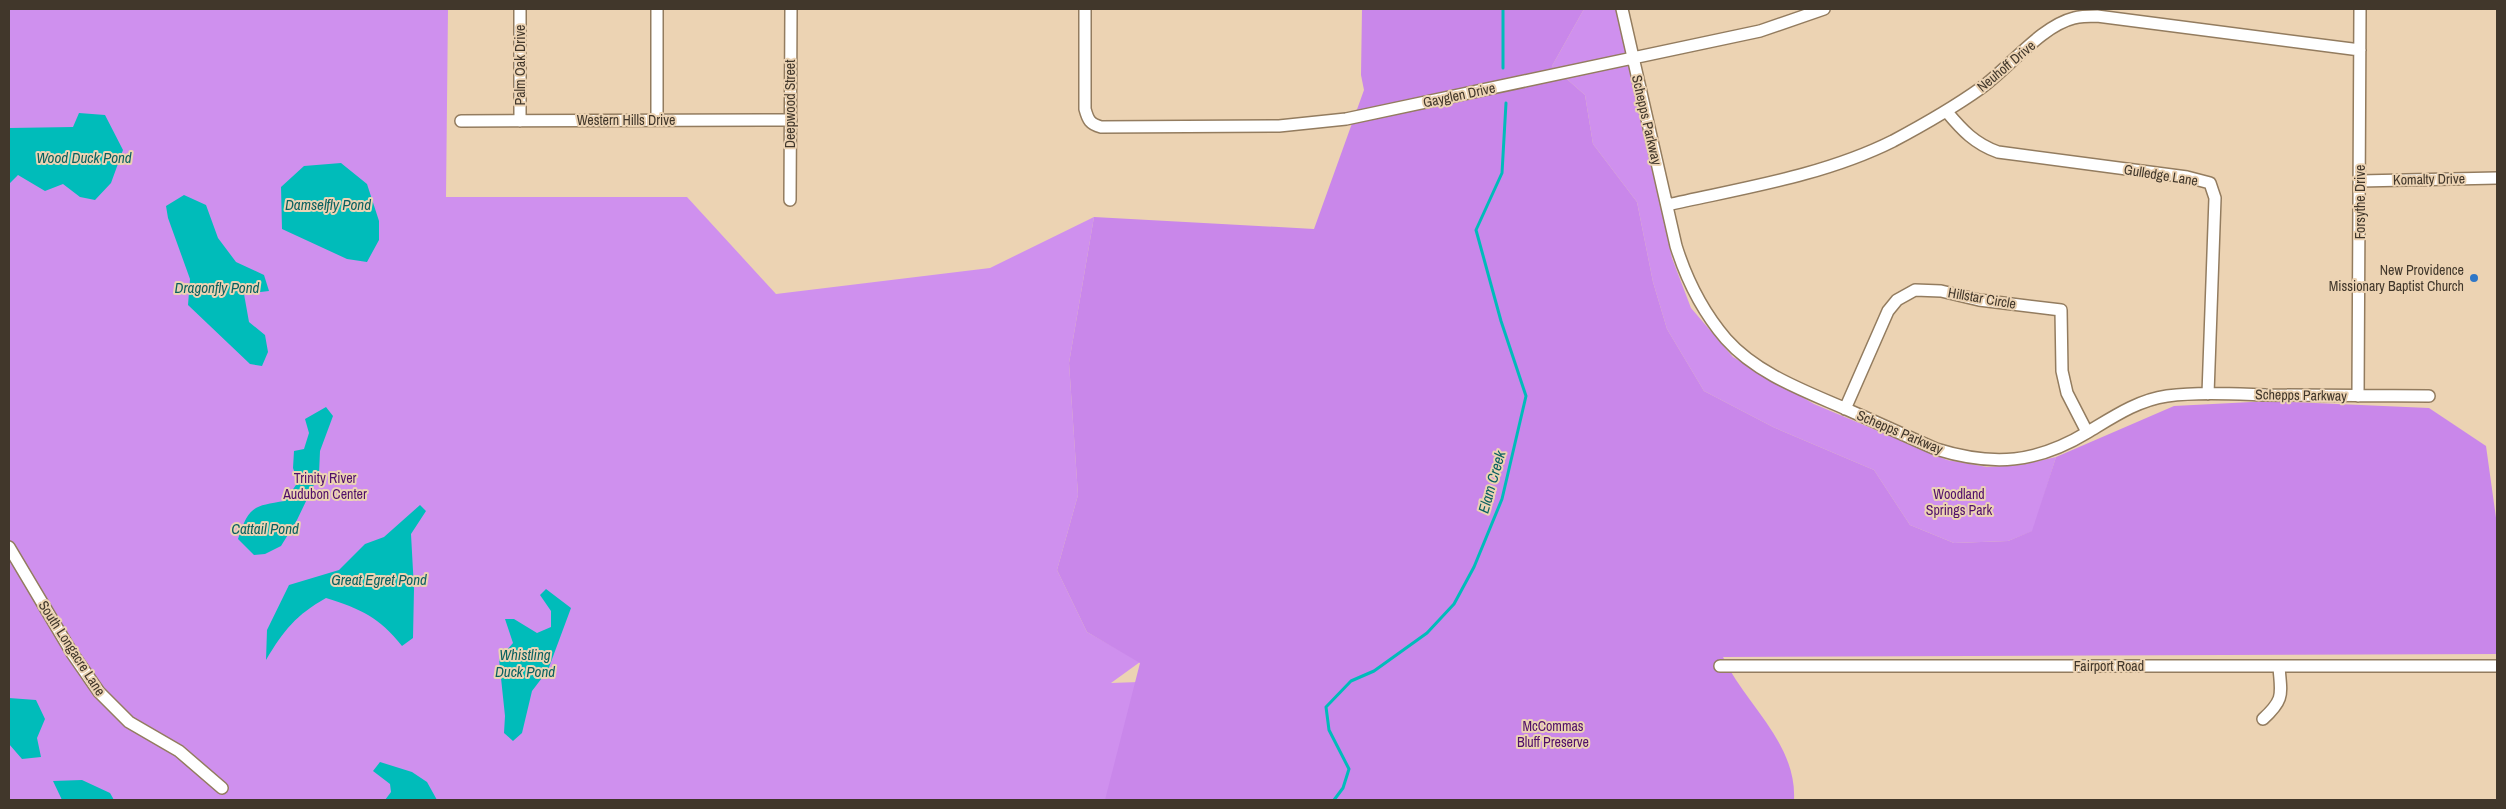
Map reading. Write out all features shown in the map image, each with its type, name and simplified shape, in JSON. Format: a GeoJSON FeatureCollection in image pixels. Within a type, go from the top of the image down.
{"type":"FeatureCollection","features":[{"type":"Feature","properties":{"kind":"street","name":"Palm Oak Drive"},"geometry":{"type":"LineString","coordinates":[[520,9],[520,121]]}},
{"type":"Feature","properties":{"kind":"street"},"geometry":{"type":"LineString","coordinates":[[657,9],[657,120]]}},
{"type":"Feature","properties":{"kind":"street","name":"Deepwood Street"},"geometry":{"type":"LineString","coordinates":[[790,200],[791,9]]}},
{"type":"Feature","properties":{"kind":"street","name":"Gayglen Drive"},"geometry":{"type":"LineString","coordinates":[[1085,9],[1085,109],[1088,120],[1093,125],[1101,127],[1306,125],[1346,119],[1760,31],[1824,9]]}},
{"type":"Feature","properties":{"kind":"street","name":"Schepps Parkway"},"geometry":{"type":"LineString","coordinates":[[1622,9],[1676,246],[1686,277],[1703,308],[1727,340],[1758,366],[1790,385],[1936,449],[1962,457],[1988,460],[2028,458],[2052,451],[2126,409],[2166,396],[2208,394],[2429,396]]}},
{"type":"Feature","properties":{"kind":"street","name":"Forsythe Drive"},"geometry":{"type":"LineString","coordinates":[[2358,396],[2360,9]]}},
{"type":"Feature","properties":{"kind":"street","name":"Neuhoff Drive"},"geometry":{"type":"LineString","coordinates":[[1667,205],[1799,175],[1838,164],[1891,142],[1947,112],[1983,87],[2053,27],[2074,18],[2097,16],[2360,50]]}},
{"type":"Feature","properties":{"kind":"street","name":"Gulledge Lane"},"geometry":{"type":"LineString","coordinates":[[1947,112],[1961,129],[1972,138],[1983,146],[1998,152],[2187,177],[2210,183],[2215,198],[2208,394]]}},
{"type":"Feature","properties":{"kind":"street","name":"Western Hills Drive"},"geometry":{"type":"LineString","coordinates":[[461,121],[790,120]]}},
{"type":"Feature","properties":{"kind":"street","name":"Komalty Drive"},"geometry":{"type":"LineString","coordinates":[[2360,181],[2497,178]]}},
{"type":"Feature","properties":{"kind":"street","name":"Hillstar Circle"},"geometry":{"type":"LineString","coordinates":[[1845,409],[1888,311],[1898,300],[1915,290],[1941,291],[1979,300],[2061,310],[2062,370],[2067,393],[2087,432]]}},
{"type":"Feature","properties":{"kind":"street","name":"South Longacre Lane"},"geometry":{"type":"LineString","coordinates":[[9,547],[72,653],[99,692],[129,722],[179,751],[222,788]]}},
{"type":"Feature","properties":{"kind":"street","name":"Fairport Road"},"geometry":{"type":"LineString","coordinates":[[1720,666],[2497,666]]}},
{"type":"Feature","properties":{"kind":"street"},"geometry":{"type":"LineString","coordinates":[[2263,718],[2275,708],[2282,696],[2279,667]]}},
{"type":"Feature","properties":{"kind":"green space","name":"Trinity River Audubon Center"},"geometry":{"type":"Polygon","coordinates":[[[9,9],[448,9],[446,197],[687,197],[776,294],[990,268],[1094,217],[1069,363],[1078,495],[1057,570],[1087,632],[1140,662],[1111,683],[1618,665],[1620,800],[9,800],[9,9]]]}},
{"type":"Feature","properties":{"kind":"green space","name":"McCommas Bluff Preserve"},"geometry":{"type":"Polygon","coordinates":[[[1362,9],[1584,9],[1552,66],[1585,95],[1593,144],[1637,202],[1653,282],[1667,329],[1704,391],[1773,427],[1874,470],[1910,525],[1954,543],[2008,541],[2032,531],[2056,457],[2174,406],[2271,401],[2429,408],[2486,446],[2497,525],[2497,654],[1723,657],[1732,674],[1779,742],[1793,779],[1794,800],[1105,800],[1140,663],[1087,632],[1057,570],[1078,495],[1069,363],[1094,217],[1314,229],[1364,90],[1361,75],[1362,9]]]}},
{"type":"Feature","properties":{"kind":"green space","name":"Woodland Springs Park"},"geometry":{"type":"Polygon","coordinates":[[[1584,9],[1616,9],[1672,258],[1691,308],[1733,357],[1814,404],[1947,460],[1987,467],[2021,465],[2056,457],[2033,531],[2008,541],[1954,543],[1910,525],[1874,470],[1773,427],[1704,391],[1667,329],[1653,282],[1637,202],[1593,144],[1585,95],[1552,66],[1584,9]]]}},
{"type":"Feature","properties":{"kind":"water","name":"Wood Duck Pond"},"geometry":{"type":"Polygon","coordinates":[[[79,113],[105,115],[123,150],[111,183],[95,200],[80,197],[63,184],[45,191],[18,175],[9,184],[9,128],[73,127],[79,113]]]}},
{"type":"Feature","properties":{"kind":"water","name":"Damselfly Pond"},"geometry":{"type":"Polygon","coordinates":[[[341,163],[367,184],[379,221],[379,240],[367,262],[347,259],[282,229],[281,187],[304,166],[341,163]]]}},
{"type":"Feature","properties":{"kind":"water","name":"Dragonfly Pond"},"geometry":{"type":"Polygon","coordinates":[[[184,195],[206,205],[218,238],[236,262],[264,275],[269,291],[244,294],[249,322],[265,335],[268,352],[262,366],[250,364],[188,305],[190,279],[168,218],[166,206],[184,195]]]}},
{"type":"Feature","properties":{"kind":"water","name":"Cattail Pond"},"geometry":{"type":"Polygon","coordinates":[[[326,407],[333,416],[320,451],[319,474],[297,520],[281,546],[265,554],[254,555],[238,539],[245,520],[253,510],[259,507],[285,501],[298,482],[293,468],[294,451],[304,449],[309,433],[305,419],[326,407]]]}},
{"type":"Feature","properties":{"kind":"water","name":"Great Egret Pond"},"geometry":{"type":"Polygon","coordinates":[[[420,505],[426,511],[411,534],[414,589],[413,638],[402,646],[394,636],[368,615],[326,598],[306,611],[292,624],[266,660],[267,630],[289,585],[339,570],[365,544],[384,537],[420,505]]]}},
{"type":"Feature","properties":{"kind":"water","name":"Whistling Duck Pond"},"geometry":{"type":"Polygon","coordinates":[[[546,589],[571,608],[548,670],[532,691],[522,733],[513,741],[504,733],[505,716],[499,659],[513,643],[505,619],[514,619],[537,633],[551,627],[551,611],[540,595],[546,589]]]}},
{"type":"Feature","properties":{"kind":"water"},"geometry":{"type":"Polygon","coordinates":[[[9,698],[36,700],[45,719],[37,738],[41,757],[22,759],[9,744],[9,698]]]}},
{"type":"Feature","properties":{"kind":"water"},"geometry":{"type":"Polygon","coordinates":[[[380,762],[412,772],[427,782],[437,800],[385,800],[391,792],[390,784],[373,771],[380,762]]]}},
{"type":"Feature","properties":{"kind":"water"},"geometry":{"type":"Polygon","coordinates":[[[82,780],[110,793],[114,800],[62,800],[53,781],[82,780]]]}},
{"type":"Feature","properties":{"kind":"waterway","name":"Elam Creek"},"geometry":{"type":"LineString","coordinates":[[1503,9],[1503,68]]}},
{"type":"Feature","properties":{"kind":"waterway","name":"Elam Creek"},"geometry":{"type":"LineString","coordinates":[[1334,800],[1343,788],[1349,769],[1329,730],[1326,707],[1351,681],[1374,671],[1427,633],[1454,604],[1474,567],[1502,499],[1526,396],[1501,321],[1476,230],[1502,173],[1506,103]]}},
{"type":"Feature","properties":{"kind":"place","name":"New Providence Missionary Baptist Church"},"geometry":{"type":"Point","coordinates":[2474,278]}}]}
